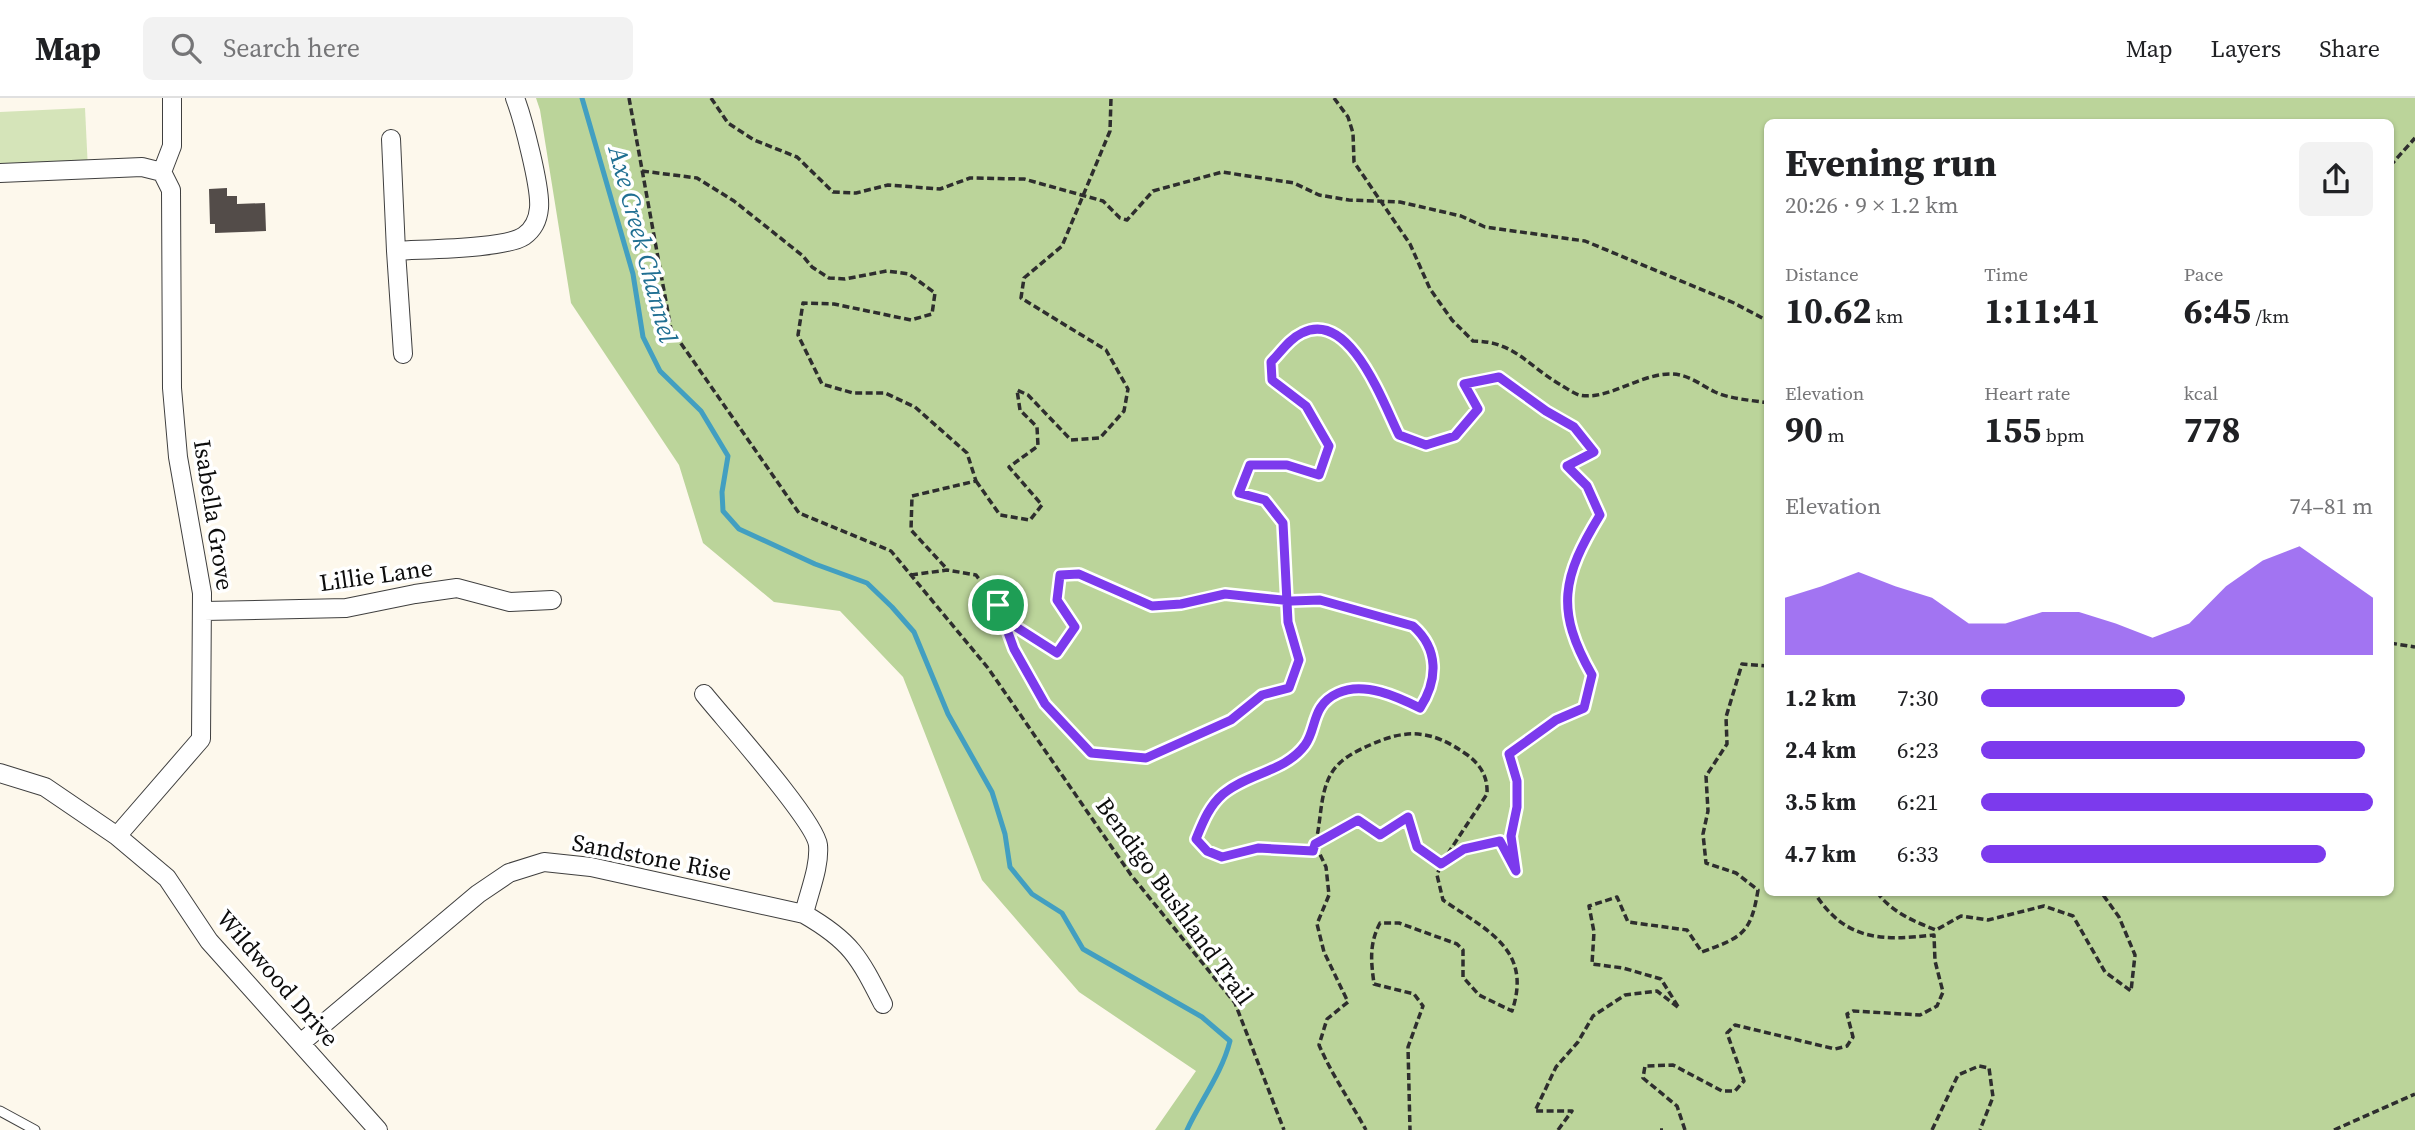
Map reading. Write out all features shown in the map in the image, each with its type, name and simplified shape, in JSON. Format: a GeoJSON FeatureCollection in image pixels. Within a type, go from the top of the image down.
{"type":"FeatureCollection","features":[{"type":"Feature","properties":{"kind":"street","name":"Isabella Grove"},"geometry":{"type":"LineString","coordinates":[[117,836],[201,739],[204,611],[178,457],[172,388],[171,190],[163,172],[172,146],[172,98]]}},
{"type":"Feature","properties":{"kind":"street"},"geometry":{"type":"LineString","coordinates":[[396,251],[487,244],[522,237],[535,225],[540,206],[524,120],[515,98]]}},
{"type":"Feature","properties":{"kind":"street"},"geometry":{"type":"LineString","coordinates":[[391,139],[403,354]]}},
{"type":"Feature","properties":{"kind":"street"},"geometry":{"type":"LineString","coordinates":[[0,173],[142,167],[163,172]]}},
{"type":"Feature","properties":{"kind":"street","name":"Lillie Lane"},"geometry":{"type":"LineString","coordinates":[[204,611],[346,608],[415,594],[457,589],[510,602],[552,600]]}},
{"type":"Feature","properties":{"kind":"street"},"geometry":{"type":"LineString","coordinates":[[704,694],[803,815],[818,842],[817,860],[804,914]]}},
{"type":"Feature","properties":{"kind":"street","name":"Wildwood Drive"},"geometry":{"type":"LineString","coordinates":[[0,773],[45,787],[117,836],[167,878],[209,942],[302,1042],[378,1130]]}},
{"type":"Feature","properties":{"kind":"street","name":"Sandstone Rise"},"geometry":{"type":"LineString","coordinates":[[302,1042],[478,894],[509,873],[544,862],[591,867],[804,914],[836,932],[862,962],[883,1004]]}},
{"type":"Feature","properties":{"kind":"lane"},"geometry":{"type":"LineString","coordinates":[[0,1111],[35,1130]]}},
{"type":"Feature","properties":{"kind":"path","name":"Bendigo Bushland Trail"},"geometry":{"type":"LineString","coordinates":[[629,98],[671,329],[799,513],[891,551],[988,668],[1131,875],[1235,1003],[1284,1130]]}},
{"type":"Feature","properties":{"kind":"path"},"geometry":{"type":"LineString","coordinates":[[711,98],[729,123],[754,140],[797,157],[833,192],[856,193],[888,185],[940,189],[970,178],[1024,179],[1103,201],[1120,218],[1127,220],[1153,191],[1222,172],[1294,183],[1319,195],[1349,201],[1400,202],[1461,216],[1485,227],[1585,241],[1734,303],[1764,319]]}},
{"type":"Feature","properties":{"kind":"path"},"geometry":{"type":"LineString","coordinates":[[642,171],[697,178],[734,201],[803,256],[812,267],[829,278],[845,279],[887,271],[909,274],[934,293],[932,314],[911,320],[834,304],[803,303],[799,335],[822,384],[853,393],[886,393],[915,407],[967,453],[976,481],[1000,515],[1030,520],[1042,505],[1009,467],[1038,446],[1037,427],[1020,410],[1017,390],[1028,394],[1071,440],[1100,438],[1125,411],[1128,389],[1106,350],[1021,298],[1024,278],[1062,246],[1110,131],[1111,98]]}},
{"type":"Feature","properties":{"kind":"path"},"geometry":{"type":"LineString","coordinates":[[1334,98],[1348,117],[1353,133],[1354,162],[1383,201],[1415,254],[1430,289],[1452,320],[1473,341],[1491,341],[1525,356],[1551,379],[1578,395],[1601,396],[1652,374],[1676,374],[1702,383],[1717,393],[1764,402]]}},
{"type":"Feature","properties":{"kind":"path"},"geometry":{"type":"LineString","coordinates":[[2394,162],[2415,138]]}},
{"type":"Feature","properties":{"kind":"path"},"geometry":{"type":"LineString","coordinates":[[998,605],[1014,649],[1045,704],[1091,753],[1146,758],[1231,720],[1262,695],[1289,688],[1299,660],[1288,622],[1283,523],[1265,500],[1239,493],[1250,465],[1287,465],[1319,475],[1329,446],[1306,406],[1272,380],[1271,362],[1289,342],[1303,332],[1322,328],[1338,334],[1357,353],[1399,435],[1426,445],[1455,436],[1478,409],[1464,384],[1499,377],[1546,411],[1574,427],[1594,452],[1567,466],[1587,486],[1600,515],[1579,549],[1568,585],[1568,617],[1575,646],[1592,675],[1584,708],[1556,720],[1509,754],[1517,781],[1517,807],[1511,836],[1516,871],[1500,841],[1464,849],[1441,864]]}},
{"type":"Feature","properties":{"kind":"path"},"geometry":{"type":"LineString","coordinates":[[947,570],[911,530],[912,496],[976,481]]}},
{"type":"Feature","properties":{"kind":"path"},"geometry":{"type":"LineString","coordinates":[[911,576],[947,570],[976,575],[1013,625],[1057,653],[1075,627],[1057,600],[1060,575],[1079,574],[1152,606],[1181,604],[1225,594],[1286,601],[1320,600],[1413,626],[1425,637],[1432,653],[1434,671],[1430,693],[1420,708],[1402,699],[1366,689],[1338,693],[1315,713],[1306,744],[1283,765],[1224,793],[1207,811],[1196,839],[1207,851],[1222,857],[1258,848],[1313,851],[1319,837],[1328,776],[1342,761],[1391,735],[1428,734],[1450,743],[1480,765],[1488,786],[1487,794],[1437,874],[1443,900],[1499,938],[1513,958],[1518,976],[1517,997],[1513,1011],[1479,995],[1463,977],[1463,950],[1457,944],[1399,923],[1380,923],[1370,952],[1374,984],[1414,994],[1423,1006],[1408,1047],[1410,1130]]}},
{"type":"Feature","properties":{"kind":"path"},"geometry":{"type":"LineString","coordinates":[[2394,644],[2415,647]]}},
{"type":"Feature","properties":{"kind":"path"},"geometry":{"type":"LineString","coordinates":[[1558,1130],[1572,1111],[1535,1111],[1556,1068],[1578,1042],[1593,1016],[1625,995],[1657,991],[1679,1008],[1661,979],[1623,968],[1592,964],[1594,932],[1589,906],[1617,897],[1628,922],[1687,930],[1702,951],[1730,942],[1753,922],[1758,890],[1736,873],[1706,863],[1703,834],[1708,811],[1706,776],[1727,744],[1726,718],[1742,664],[1764,666]]}},
{"type":"Feature","properties":{"kind":"path"},"geometry":{"type":"LineString","coordinates":[[1315,844],[1358,820],[1380,835],[1408,817],[1417,847],[1441,864]]}},
{"type":"Feature","properties":{"kind":"path"},"geometry":{"type":"LineString","coordinates":[[1315,844],[1326,867],[1329,895],[1317,923],[1324,952],[1348,1002],[1327,1019],[1319,1045],[1331,1073],[1349,1098],[1366,1130]]}},
{"type":"Feature","properties":{"kind":"path"},"geometry":{"type":"LineString","coordinates":[[1685,1130],[1677,1106],[1643,1078],[1645,1066],[1673,1065],[1722,1091],[1735,1091],[1744,1081],[1727,1033],[1735,1025],[1835,1049],[1847,1046],[1853,1037],[1847,1014],[1920,1015],[1937,1006],[1943,992],[1935,961],[1934,935],[1879,937],[1848,929],[1825,910],[1816,896]]}},
{"type":"Feature","properties":{"kind":"path"},"geometry":{"type":"LineString","coordinates":[[1880,896],[1911,920],[1936,930],[1961,916],[1988,920],[2044,906],[2073,915],[2105,972],[2131,991],[2135,955],[2119,918],[2104,896]]}},
{"type":"Feature","properties":{"kind":"path"},"geometry":{"type":"LineString","coordinates":[[1932,1130],[1958,1075],[1979,1066],[1989,1068],[1993,1097],[1980,1130]]}},
{"type":"Feature","properties":{"kind":"path"},"geometry":{"type":"LineString","coordinates":[[2334,1130],[2415,1094]]}},
{"type":"Feature","properties":{"kind":"green space"},"geometry":{"type":"Polygon","coordinates":[[[536,98],[2415,98],[2415,1130],[1155,1130],[1196,1071],[1079,992],[982,880],[903,677],[840,611],[774,602],[703,543],[679,465],[571,303],[536,98]]]}},
{"type":"Feature","properties":{"kind":"green space"},"geometry":{"type":"Polygon","coordinates":[[[85,108],[88,170],[0,171],[0,112],[85,108]]]}},
{"type":"Feature","properties":{"kind":"building"},"geometry":{"type":"Polygon","coordinates":[[[227,188],[227,196],[237,196],[237,204],[265,203],[266,231],[215,233],[215,224],[210,224],[209,189],[227,188]]]}},
{"type":"Feature","properties":{"kind":"waterway","name":"Axe Creek Channel"},"geometry":{"type":"LineString","coordinates":[[582,98],[633,274],[643,337],[660,371],[701,411],[728,456],[722,492],[723,511],[739,529],[815,564],[867,583],[892,607],[914,632],[948,714],[992,792],[1005,834],[1010,867],[1032,894],[1062,913],[1083,949],[1202,1017],[1230,1041],[1217,1075],[1187,1130]]}},
{"type":"Feature","properties":{"kind":"route"},"geometry":{"type":"LineString","coordinates":[[998,605],[1013,625],[1057,653],[1075,627],[1057,600],[1060,575],[1079,574],[1152,606],[1181,604],[1225,594],[1286,601],[1320,600],[1413,626],[1425,637],[1432,653],[1434,671],[1430,693],[1420,708],[1402,699],[1366,689],[1338,693],[1315,713],[1306,744],[1283,765],[1224,793],[1207,811],[1196,839],[1207,851],[1222,857],[1258,848],[1313,851],[1315,844],[1358,820],[1380,835],[1408,817],[1417,847],[1441,864],[1464,849],[1500,841],[1516,871],[1511,836],[1517,807],[1517,781],[1509,754],[1556,720],[1584,708],[1592,675],[1575,646],[1568,617],[1568,585],[1579,549],[1600,515],[1587,486],[1567,466],[1594,452],[1574,427],[1546,411],[1499,377],[1464,384],[1478,409],[1455,436],[1426,445],[1399,435],[1357,353],[1338,334],[1322,328],[1303,332],[1289,342],[1271,362],[1272,380],[1306,406],[1329,446],[1319,475],[1287,465],[1250,465],[1239,493],[1265,500],[1283,523],[1286,601],[1288,622],[1299,660],[1289,688],[1262,695],[1231,720],[1146,758],[1091,753],[1045,704],[1014,649],[998,605]]}}]}
